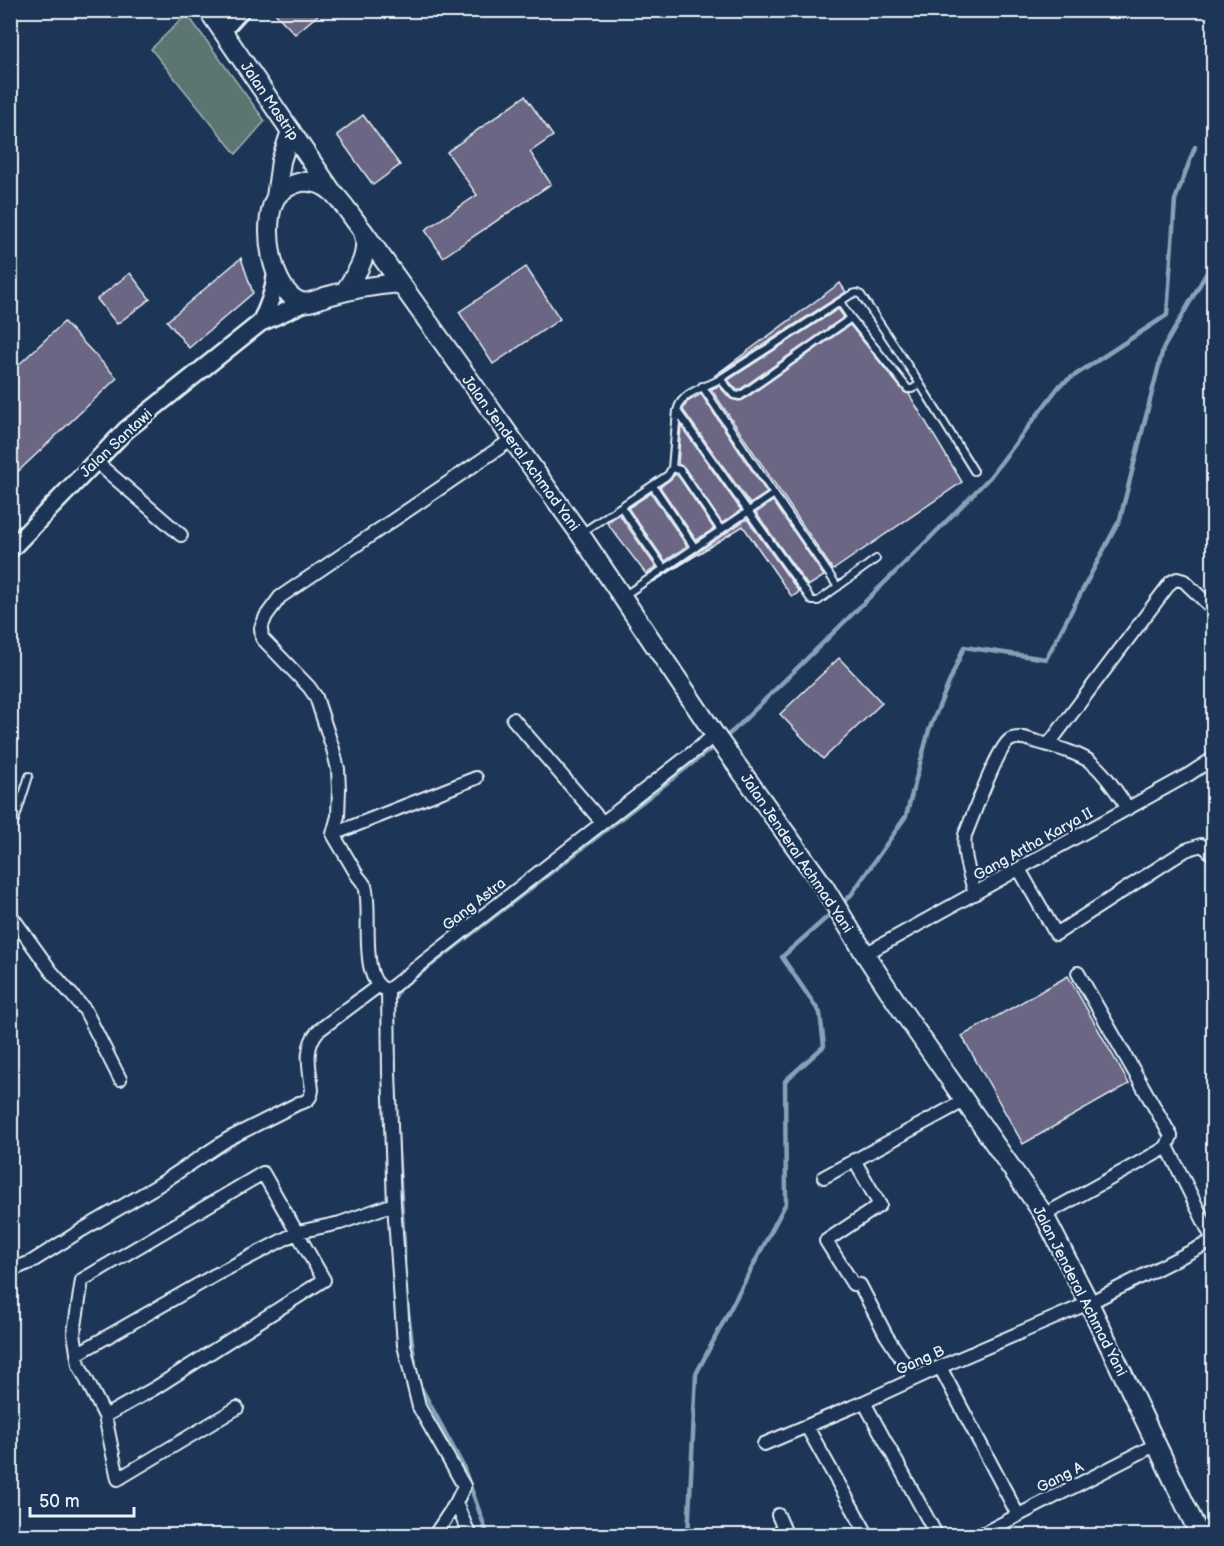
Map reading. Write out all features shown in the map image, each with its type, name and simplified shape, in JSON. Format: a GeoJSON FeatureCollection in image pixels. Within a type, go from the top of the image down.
{"type":"FeatureCollection","features":[{"type":"Feature","properties":{"kind":"main road","name":"Jalan Mastrip"},"geometry":{"type":"LineString","coordinates":[[208,10],[332,192]]}},
{"type":"Feature","properties":{"kind":"main road"},"geometry":{"type":"LineString","coordinates":[[222,32],[241,10]]}},
{"type":"Feature","properties":{"kind":"main road"},"geometry":{"type":"LineString","coordinates":[[291,131],[281,161],[276,197],[270,214],[270,238],[276,274],[281,284],[304,303],[345,291],[400,283]]}},
{"type":"Feature","properties":{"kind":"main road"},"geometry":{"type":"LineString","coordinates":[[276,197],[294,184],[312,182],[332,192],[363,231],[365,246],[362,258],[359,268],[345,291]]}},
{"type":"Feature","properties":{"kind":"main road","name":"Jalan Jenderal Achmad Yani"},"geometry":{"type":"LineString","coordinates":[[363,231],[580,534],[721,742],[824,885],[901,1009],[1044,1215],[1089,1303],[1200,1536]]}},
{"type":"Feature","properties":{"kind":"main road","name":"Jalan Santawi"},"geometry":{"type":"LineString","coordinates":[[260,323],[267,312],[276,274]]}},
{"type":"Feature","properties":{"kind":"main road","name":"Jalan Santawi"},"geometry":{"type":"LineString","coordinates":[[10,550],[126,430],[260,323],[304,303]]}},
{"type":"Feature","properties":{"kind":"street"},"geometry":{"type":"LineString","coordinates":[[434,1536],[456,1503],[464,1486],[419,1407],[404,1345],[383,988],[375,982],[368,956],[367,897],[364,885],[333,834],[338,816],[338,769],[316,697],[262,638],[261,628],[266,616],[280,597],[511,440]]}},
{"type":"Feature","properties":{"kind":"street"},"geometry":{"type":"LineString","coordinates":[[95,460],[180,535]]}},
{"type":"Feature","properties":{"kind":"street"},"geometry":{"type":"LineString","coordinates":[[1048,745],[1174,580],[1182,579],[1188,583],[1214,610]]}},
{"type":"Feature","properties":{"kind":"street"},"geometry":{"type":"LineString","coordinates":[[513,719],[602,822]]}},
{"type":"Feature","properties":{"kind":"street"},"geometry":{"type":"LineString","coordinates":[[975,894],[964,843],[965,835],[999,753],[1010,740],[1024,738],[1084,758],[1094,764],[1128,807]]}},
{"type":"Feature","properties":{"kind":"street","name":"Gang Astra"},"geometry":{"type":"LineString","coordinates":[[10,1268],[31,1262],[157,1186],[228,1139],[308,1100],[312,1090],[308,1048],[318,1031],[383,988],[602,822],[721,742]]}},
{"type":"Feature","properties":{"kind":"street","name":"Gang Artha Karya II"},"geometry":{"type":"LineString","coordinates":[[865,954],[1188,775],[1214,758]]}},
{"type":"Feature","properties":{"kind":"street"},"geometry":{"type":"LineString","coordinates":[[333,834],[476,778]]}},
{"type":"Feature","properties":{"kind":"street"},"geometry":{"type":"LineString","coordinates":[[1019,869],[1056,934],[1186,850],[1201,845],[1214,856]]}},
{"type":"Feature","properties":{"kind":"street"},"geometry":{"type":"LineString","coordinates":[[10,914],[51,971],[85,1011],[120,1079]]}},
{"type":"Feature","properties":{"kind":"street"},"geometry":{"type":"LineString","coordinates":[[1044,1215],[1162,1150],[1167,1146],[1171,1136],[1078,973]]}},
{"type":"Feature","properties":{"kind":"street"},"geometry":{"type":"LineString","coordinates":[[824,1177],[964,1101]]}},
{"type":"Feature","properties":{"kind":"street"},"geometry":{"type":"LineString","coordinates":[[1167,1146],[1213,1240]]}},
{"type":"Feature","properties":{"kind":"street"},"geometry":{"type":"LineString","coordinates":[[854,1160],[880,1205],[826,1241],[853,1284],[860,1285],[886,1335],[914,1378]]}},
{"type":"Feature","properties":{"kind":"street"},"geometry":{"type":"LineString","coordinates":[[105,1416],[155,1388],[324,1280],[263,1173],[82,1280],[74,1333],[79,1365],[105,1416],[118,1479],[237,1408]]}},
{"type":"Feature","properties":{"kind":"street"},"geometry":{"type":"LineString","coordinates":[[77,1354],[214,1275],[298,1232],[340,1224],[394,1204]]}},
{"type":"Feature","properties":{"kind":"street","name":"Gang B"},"geometry":{"type":"LineString","coordinates":[[764,1444],[1089,1303],[1213,1240]]}},
{"type":"Feature","properties":{"kind":"street"},"geometry":{"type":"LineString","coordinates":[[940,1367],[1018,1515]]}},
{"type":"Feature","properties":{"kind":"street"},"geometry":{"type":"LineString","coordinates":[[864,1402],[938,1536]]}},
{"type":"Feature","properties":{"kind":"street"},"geometry":{"type":"LineString","coordinates":[[807,1427],[868,1536]]}},
{"type":"Feature","properties":{"kind":"street","name":"Gang A"},"geometry":{"type":"LineString","coordinates":[[978,1536],[1155,1445]]}},
{"type":"Feature","properties":{"kind":"street"},"geometry":{"type":"LineString","coordinates":[[456,1503],[470,1536]]}},
{"type":"Feature","properties":{"kind":"street"},"geometry":{"type":"LineString","coordinates":[[778,1515],[787,1536]]}},
{"type":"Feature","properties":{"kind":"lane"},"geometry":{"type":"LineString","coordinates":[[580,534],[668,475],[672,468],[677,411],[681,399],[702,386],[720,379],[856,293],[861,295],[920,384],[974,471]]}},
{"type":"Feature","properties":{"kind":"lane"},"geometry":{"type":"LineString","coordinates":[[840,302],[908,389],[920,384]]}},
{"type":"Feature","properties":{"kind":"lane"},"geometry":{"type":"LineString","coordinates":[[720,379],[734,395],[740,396],[851,318]]}},
{"type":"Feature","properties":{"kind":"lane"},"geometry":{"type":"LineString","coordinates":[[702,386],[838,587]]}},
{"type":"Feature","properties":{"kind":"lane"},"geometry":{"type":"LineString","coordinates":[[677,411],[750,511],[812,602],[818,602],[876,560]]}},
{"type":"Feature","properties":{"kind":"lane"},"geometry":{"type":"LineString","coordinates":[[672,468],[684,474],[722,530]]}},
{"type":"Feature","properties":{"kind":"lane"},"geometry":{"type":"LineString","coordinates":[[653,486],[695,548]]}},
{"type":"Feature","properties":{"kind":"lane"},"geometry":{"type":"LineString","coordinates":[[622,597],[774,495]]}},
{"type":"Feature","properties":{"kind":"lane"},"geometry":{"type":"LineString","coordinates":[[621,507],[664,569]]}},
{"type":"Feature","properties":{"kind":"lane"},"geometry":{"type":"LineString","coordinates":[[10,836],[29,776]]}},
{"type":"Feature","properties":{"kind":"green space"},"geometry":{"type":"Polygon","coordinates":[[[187,14],[265,121],[236,154],[151,49],[187,14]]]}},
{"type":"Feature","properties":{"kind":"building"},"geometry":{"type":"Polygon","coordinates":[[[272,10],[324,10],[295,34],[272,10]]]}},
{"type":"Feature","properties":{"kind":"building"},"geometry":{"type":"Polygon","coordinates":[[[525,96],[553,136],[530,152],[551,184],[443,257],[425,230],[477,195],[447,152],[525,96]]]}},
{"type":"Feature","properties":{"kind":"building"},"geometry":{"type":"Polygon","coordinates":[[[363,115],[400,165],[373,185],[337,135],[363,115]]]}},
{"type":"Feature","properties":{"kind":"building"},"geometry":{"type":"Polygon","coordinates":[[[241,258],[253,293],[189,348],[167,321],[241,258]]]}},
{"type":"Feature","properties":{"kind":"building"},"geometry":{"type":"Polygon","coordinates":[[[526,267],[560,319],[493,364],[459,312],[526,267]]]}},
{"type":"Feature","properties":{"kind":"building"},"geometry":{"type":"Polygon","coordinates":[[[130,273],[150,299],[117,324],[97,299],[130,273]]]}},
{"type":"Feature","properties":{"kind":"building"},"geometry":{"type":"Polygon","coordinates":[[[840,283],[846,292],[714,376],[840,283]]]}},
{"type":"Feature","properties":{"kind":"building"},"geometry":{"type":"Polygon","coordinates":[[[838,309],[844,317],[739,390],[728,380],[838,309]]]}},
{"type":"Feature","properties":{"kind":"building"},"geometry":{"type":"Polygon","coordinates":[[[64,322],[117,378],[10,479],[10,373],[64,322]]]}},
{"type":"Feature","properties":{"kind":"building"},"geometry":{"type":"Polygon","coordinates":[[[850,325],[904,392],[909,394],[962,482],[833,570],[711,389],[719,386],[731,399],[743,400],[850,325]]]}},
{"type":"Feature","properties":{"kind":"building"},"geometry":{"type":"Polygon","coordinates":[[[701,394],[767,493],[750,504],[683,410],[687,402],[701,394]]]}},
{"type":"Feature","properties":{"kind":"building"},"geometry":{"type":"Polygon","coordinates":[[[681,426],[741,510],[722,523],[684,467],[678,464],[681,426]]]}},
{"type":"Feature","properties":{"kind":"building"},"geometry":{"type":"Polygon","coordinates":[[[675,474],[714,529],[696,540],[660,487],[675,474]]]}},
{"type":"Feature","properties":{"kind":"building"},"geometry":{"type":"Polygon","coordinates":[[[651,493],[687,546],[665,561],[628,508],[651,493]]]}},
{"type":"Feature","properties":{"kind":"building"},"geometry":{"type":"Polygon","coordinates":[[[773,501],[824,576],[808,586],[756,513],[773,501]]]}},
{"type":"Feature","properties":{"kind":"building"},"geometry":{"type":"Polygon","coordinates":[[[619,514],[656,567],[646,574],[607,523],[619,514]]]}},
{"type":"Feature","properties":{"kind":"building"},"geometry":{"type":"Polygon","coordinates":[[[747,519],[799,592],[792,597],[743,526],[653,582],[747,519]]]}},
{"type":"Feature","properties":{"kind":"building"},"geometry":{"type":"Polygon","coordinates":[[[839,658],[882,703],[823,759],[780,714],[839,658]]]}},
{"type":"Feature","properties":{"kind":"building"},"geometry":{"type":"Polygon","coordinates":[[[1068,976],[1129,1084],[1023,1144],[962,1036],[1068,976]]]}},
{"type":"Feature","properties":{"kind":"waterway"},"geometry":{"type":"LineString","coordinates":[[723,739],[990,477],[1060,385],[1167,315],[1175,200],[1195,147]]}},
{"type":"Feature","properties":{"kind":"waterway"},"geometry":{"type":"LineString","coordinates":[[840,906],[851,895],[906,816],[929,730],[964,647],[1046,659],[1120,519],[1163,349],[1214,260]]}},
{"type":"Feature","properties":{"kind":"waterway"},"geometry":{"type":"LineString","coordinates":[[392,1004],[399,989],[717,744]]}},
{"type":"Feature","properties":{"kind":"waterway"},"geometry":{"type":"LineString","coordinates":[[688,1536],[696,1374],[786,1203],[785,1081],[824,1046],[820,1013],[782,957],[834,911]]}},
{"type":"Feature","properties":{"kind":"waterway"},"geometry":{"type":"LineString","coordinates":[[397,1138],[404,1261]]}},
{"type":"Feature","properties":{"kind":"waterway"},"geometry":{"type":"LineString","coordinates":[[407,1305],[415,1365]]}},
{"type":"Feature","properties":{"kind":"waterway"},"geometry":{"type":"LineString","coordinates":[[418,1382],[463,1466],[488,1536]]}}]}
